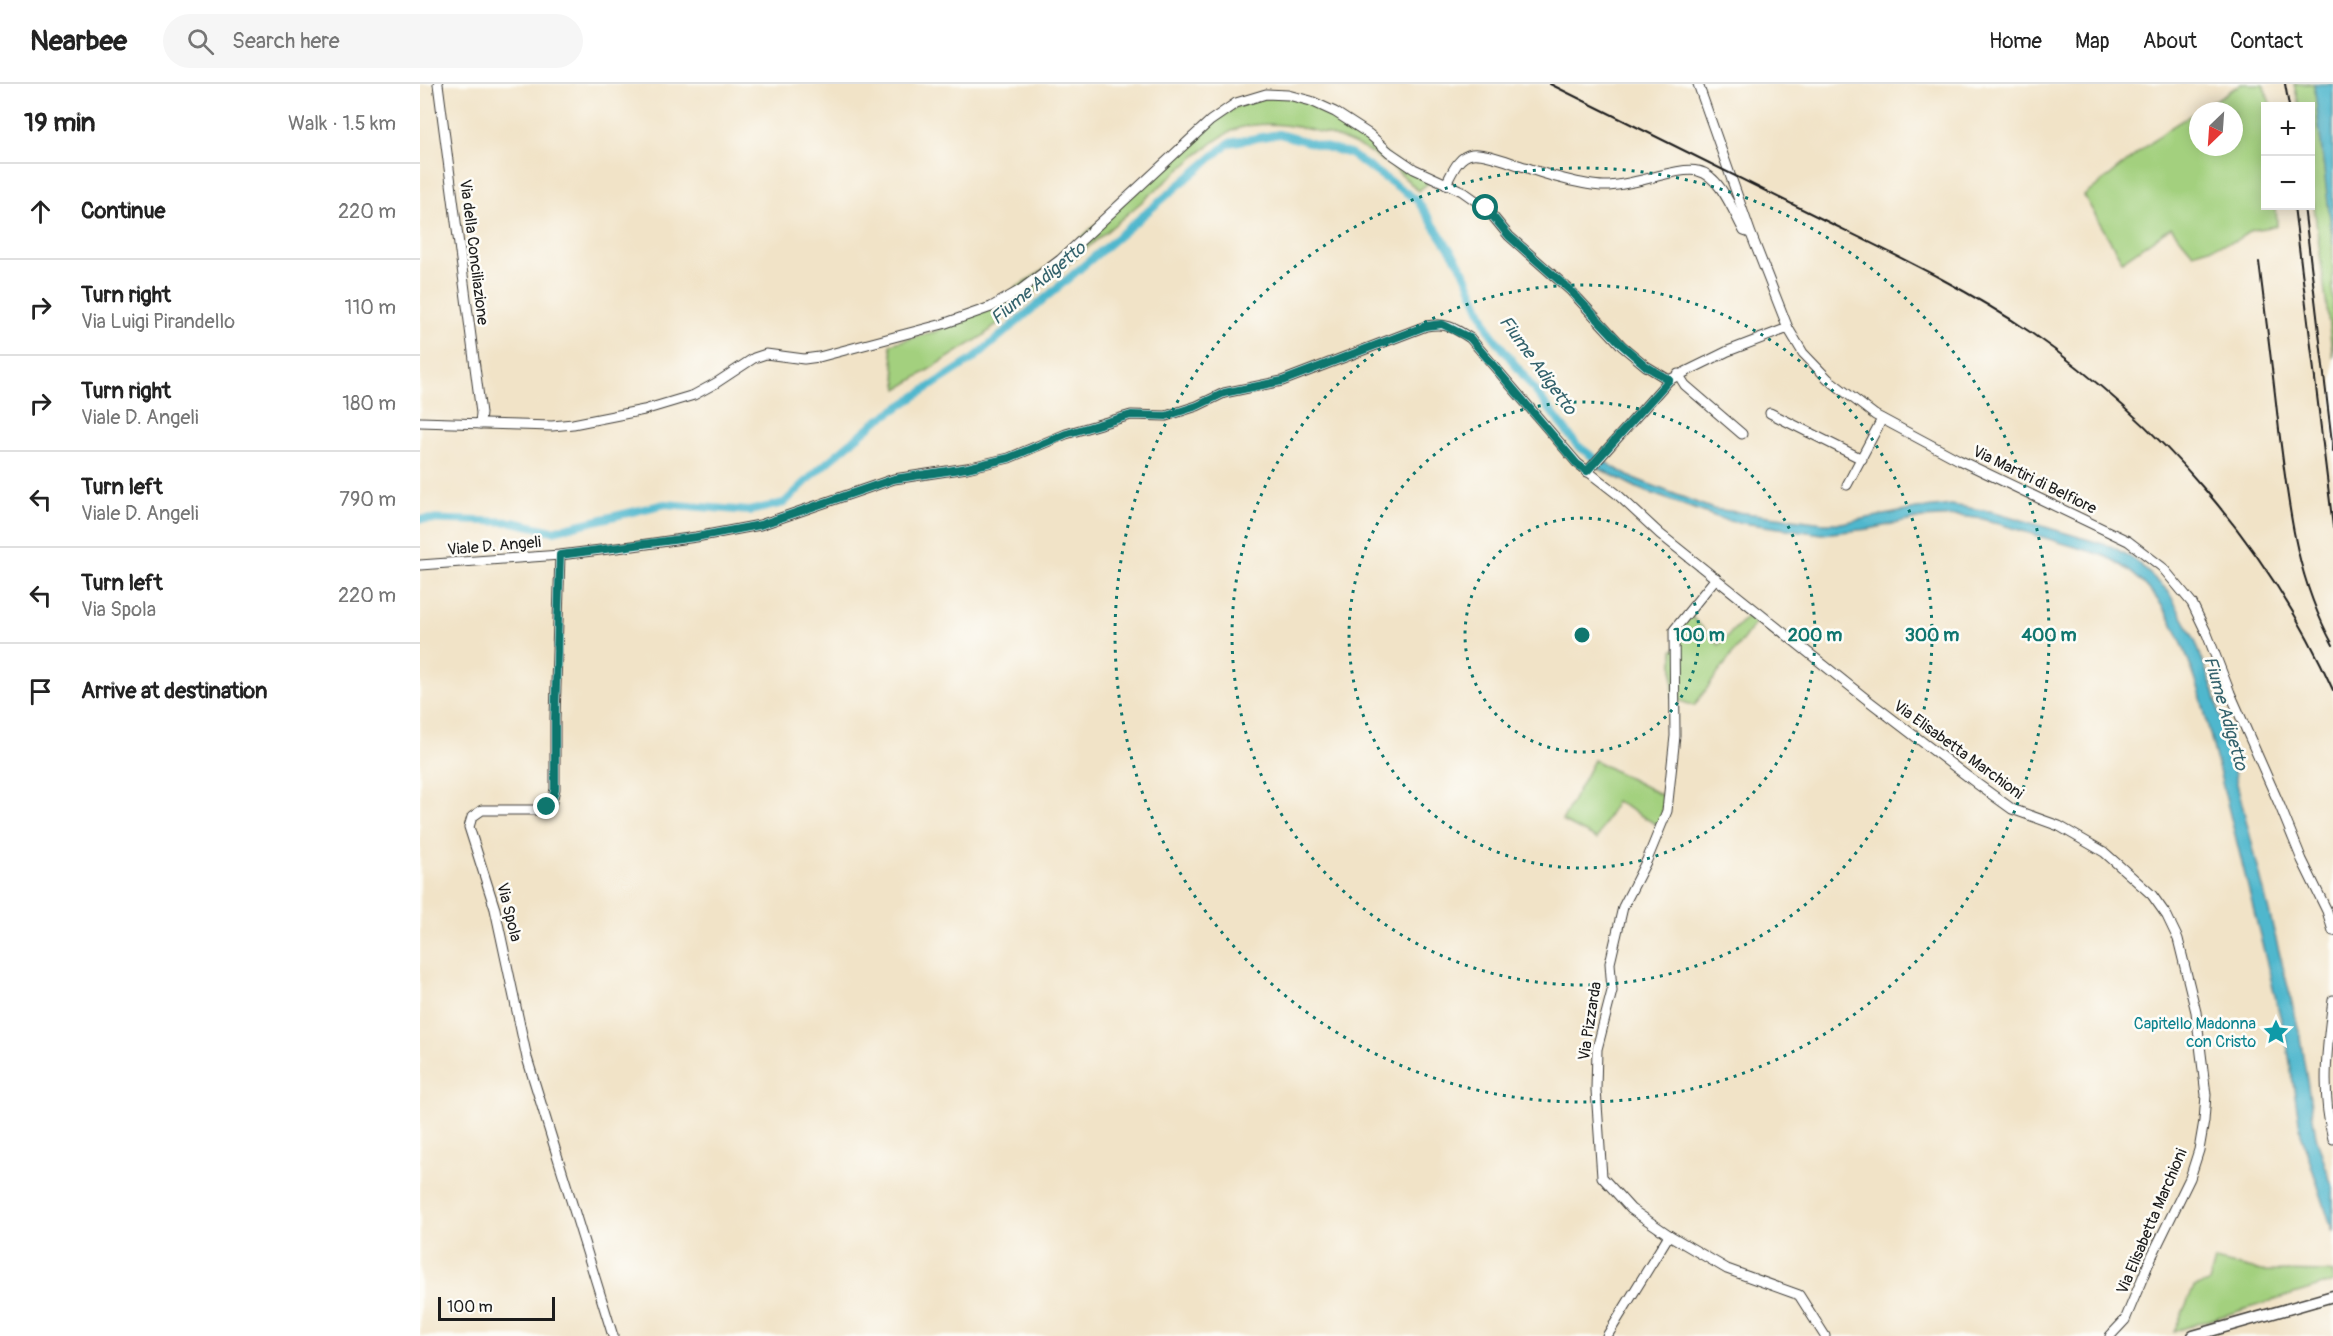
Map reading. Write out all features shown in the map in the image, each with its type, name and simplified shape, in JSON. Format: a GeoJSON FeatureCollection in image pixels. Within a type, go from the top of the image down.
{"type":"FeatureCollection","features":[{"type":"Feature","properties":{"kind":"main road"},"geometry":{"type":"LineString","coordinates":[[2193,1336],[2333,1296]]}},
{"type":"Feature","properties":{"kind":"street","name":"Via della Conciliazione"},"geometry":{"type":"LineString","coordinates":[[438,84],[481,413],[480,424]]}},
{"type":"Feature","properties":{"kind":"street","name":"Via Martiri di Belfiore"},"geometry":{"type":"LineString","coordinates":[[1698,84],[1751,234],[1788,328],[1803,353],[1828,379],[1882,419],[1959,460],[2128,541],[2162,567],[2192,603],[2208,634],[2230,693],[2302,860],[2327,911],[2333,931]]}},
{"type":"Feature","properties":{"kind":"street"},"geometry":{"type":"LineString","coordinates":[[420,422],[552,426],[644,410],[694,395],[717,383],[754,358],[765,354],[804,359],[819,357],[943,324],[991,307],[1019,291],[1060,260],[1210,121],[1236,103],[1266,94],[1288,95],[1311,101],[1335,112],[1369,134],[1389,152],[1414,169],[1462,191],[1486,208],[1509,236],[1571,291],[1622,345],[1646,366],[1673,377],[1685,385],[1742,434]]}},
{"type":"Feature","properties":{"kind":"street"},"geometry":{"type":"LineString","coordinates":[[1446,184],[1458,161],[1472,154],[1498,158],[1538,172],[1603,186],[1636,183],[1684,171],[1700,171],[1719,184],[1744,231],[1751,234]]}},
{"type":"Feature","properties":{"kind":"street","name":"Viale D. Angeli"},"geometry":{"type":"LineString","coordinates":[[420,565],[560,555],[696,537],[760,525],[894,479],[967,468],[1009,458],[1066,434],[1131,415],[1166,416],[1197,406],[1224,393],[1282,381],[1426,326],[1442,324],[1470,338],[1577,464],[1589,469]]}},
{"type":"Feature","properties":{"kind":"street"},"geometry":{"type":"LineString","coordinates":[[1589,469],[1673,377],[1728,351],[1788,328]]}},
{"type":"Feature","properties":{"kind":"street"},"geometry":{"type":"LineString","coordinates":[[1770,413],[1862,459]]}},
{"type":"Feature","properties":{"kind":"street"},"geometry":{"type":"LineString","coordinates":[[1846,485],[1882,419]]}},
{"type":"Feature","properties":{"kind":"street","name":"Via Elisabetta Marchioni"},"geometry":{"type":"LineString","coordinates":[[1589,469],[1716,578],[1865,698],[2012,809],[2059,826],[2104,852],[2152,895],[2167,916],[2178,939],[2196,1012],[2205,1077],[2204,1121],[2199,1150],[2190,1178],[2150,1260],[2125,1320],[2110,1336]]}},
{"type":"Feature","properties":{"kind":"street","name":"Via Spola"},"geometry":{"type":"LineString","coordinates":[[560,555],[555,789],[552,802],[540,810],[482,810],[472,817],[469,827],[495,909],[527,1058],[613,1336]]}},
{"type":"Feature","properties":{"kind":"street","name":"Via Pizzarda"},"geometry":{"type":"LineString","coordinates":[[1716,578],[1674,630],[1675,736],[1667,810],[1647,860],[1623,908],[1610,963],[1612,991],[1597,1049],[1596,1090],[1602,1178],[1631,1209],[1669,1235],[1727,1269],[1799,1295],[1825,1336]]}},
{"type":"Feature","properties":{"kind":"street"},"geometry":{"type":"LineString","coordinates":[[2333,1000],[2325,1082],[2326,1106],[2333,1139]]}},
{"type":"Feature","properties":{"kind":"street"},"geometry":{"type":"LineString","coordinates":[[1607,1336],[1669,1235]]}},
{"type":"Feature","properties":{"kind":"green space"},"geometry":{"type":"Polygon","coordinates":[[[2241,84],[2263,84],[2270,102],[2261,102],[2261,210],[2276,210],[2277,226],[2252,230],[2237,240],[2193,253],[2171,227],[2122,261],[2084,196],[2168,129],[2189,116],[2189,156],[2243,156],[2243,102],[2212,102],[2241,84]]]}},
{"type":"Feature","properties":{"kind":"green space"},"geometry":{"type":"Polygon","coordinates":[[[2294,84],[2314,84],[2333,245],[2333,358],[2315,210],[2315,102],[2298,102],[2294,84]]]}},
{"type":"Feature","properties":{"kind":"green space"},"geometry":{"type":"Polygon","coordinates":[[[1282,95],[1311,103],[1335,117],[1397,162],[1431,181],[1418,191],[1387,163],[1362,148],[1310,130],[1272,124],[1233,130],[1197,155],[983,336],[898,389],[890,344],[937,331],[963,315],[1002,297],[1048,267],[1204,128],[1245,101],[1282,95]]]}},
{"type":"Feature","properties":{"kind":"green space"},"geometry":{"type":"Polygon","coordinates":[[[1750,613],[1758,619],[1694,706],[1673,698],[1673,650],[1679,646],[1678,631],[1690,615],[1719,645],[1750,613]]]}},
{"type":"Feature","properties":{"kind":"green space"},"geometry":{"type":"Polygon","coordinates":[[[1594,760],[1667,798],[1659,826],[1616,801],[1597,839],[1562,821],[1594,760]]]}},
{"type":"Feature","properties":{"kind":"green space"},"geometry":{"type":"Polygon","coordinates":[[[2215,1260],[2261,1271],[2333,1272],[2333,1282],[2174,1331],[2194,1287],[2209,1282],[2215,1260]]]}},
{"type":"Feature","properties":{"kind":"water"},"geometry":{"type":"Polygon","coordinates":[[[2314,84],[2333,84],[2333,245],[2314,84]]]}},
{"type":"Feature","properties":{"kind":"water"},"geometry":{"type":"Polygon","coordinates":[[[1602,460],[1628,476],[1713,509],[1824,523],[1841,523],[1951,505],[1995,512],[2113,547],[2135,560],[2168,591],[2195,640],[2214,692],[2299,1031],[2316,1136],[2333,1189],[2333,1232],[2301,1134],[2287,1044],[2199,690],[2176,630],[2155,596],[2141,581],[2105,556],[1983,519],[1959,516],[1922,518],[1869,529],[1822,534],[1728,521],[1639,489],[1596,467],[1602,460]]]}},
{"type":"Feature","properties":{"kind":"waterway","name":"Fiume Adigetto"},"geometry":{"type":"LineString","coordinates":[[420,519],[513,522],[553,531],[665,504],[749,511],[784,503],[817,471],[874,423],[973,359],[1229,143],[1279,134],[1350,154],[1417,200],[1463,269],[1490,332],[1577,445],[1602,464]]}},
{"type":"Feature","properties":{"kind":"railway"},"geometry":{"type":"LineString","coordinates":[[1550,84],[1953,285],[2030,332],[2077,367],[2166,447],[2243,537],[2277,586],[2307,637],[2333,690]]}},
{"type":"Feature","properties":{"kind":"railway"},"geometry":{"type":"LineString","coordinates":[[2285,84],[2288,102]]}},
{"type":"Feature","properties":{"kind":"railway"},"geometry":{"type":"LineString","coordinates":[[2294,210],[2333,527]]}},
{"type":"Feature","properties":{"kind":"railway"},"geometry":{"type":"LineString","coordinates":[[2304,210],[2333,451]]}},
{"type":"Feature","properties":{"kind":"railway"},"geometry":{"type":"LineString","coordinates":[[2259,262],[2290,513],[2310,593],[2333,645]]}},
{"type":"Feature","properties":{"kind":"place","name":"Capitello Madonna con Cristo"},"geometry":{"type":"Point","coordinates":[2276,1032]}},
{"type":"Feature","properties":{"kind":"route"},"geometry":{"type":"LineString","coordinates":[[547,807],[552,802],[555,789],[560,555],[696,537],[760,525],[894,479],[967,468],[1009,458],[1066,434],[1131,415],[1166,416],[1197,406],[1209,398],[1224,393],[1282,381],[1426,326],[1442,324],[1470,338],[1577,464],[1587,471],[1669,380],[1661,373],[1646,366],[1622,345],[1571,291],[1509,236],[1486,208]]}}]}
